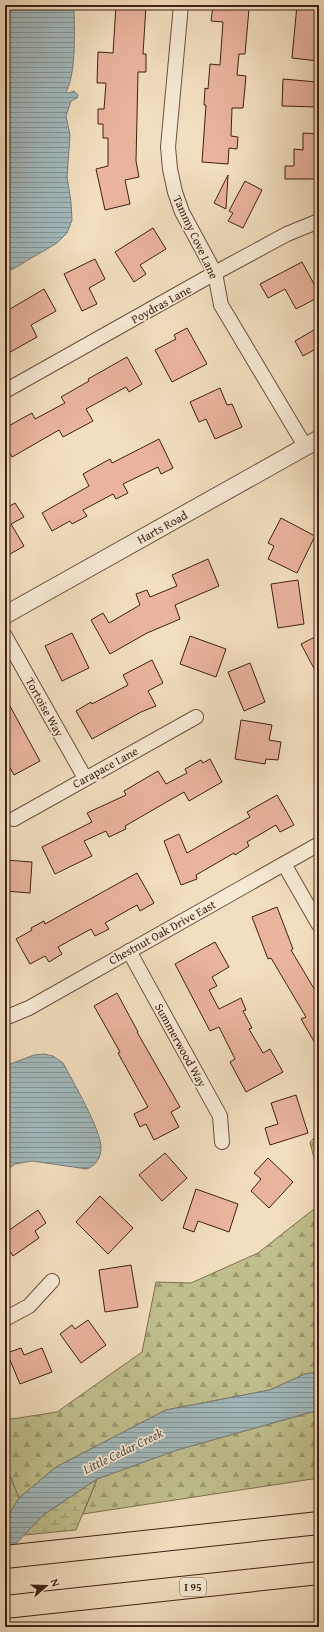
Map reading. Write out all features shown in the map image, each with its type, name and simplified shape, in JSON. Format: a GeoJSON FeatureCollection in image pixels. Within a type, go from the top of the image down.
{"type":"FeatureCollection","features":[{"type":"Feature","properties":{"kind":"highway"},"geometry":{"type":"LineString","coordinates":[[5,1557],[319,1523]]}},
{"type":"Feature","properties":{"kind":"highway","name":"I 95"},"geometry":{"type":"LineString","coordinates":[[5,1607],[319,1573]]}},
{"type":"Feature","properties":{"kind":"street","name":"Tammy Cove Lane"},"geometry":{"type":"LineString","coordinates":[[181,5],[168,147],[174,192],[182,212],[215,273],[221,305],[312,443]]}},
{"type":"Feature","properties":{"kind":"street","name":"Poydras Lane"},"geometry":{"type":"LineString","coordinates":[[5,391],[287,234],[319,221]]}},
{"type":"Feature","properties":{"kind":"street","name":"Harts Road"},"geometry":{"type":"LineString","coordinates":[[5,615],[312,443]]}},
{"type":"Feature","properties":{"kind":"street","name":"Tortoise Way"},"geometry":{"type":"LineString","coordinates":[[5,636],[85,778]]}},
{"type":"Feature","properties":{"kind":"street","name":"Carapace Lane"},"geometry":{"type":"LineString","coordinates":[[14,819],[196,717]]}},
{"type":"Feature","properties":{"kind":"street","name":"Chestnut Oak Drive East"},"geometry":{"type":"LineString","coordinates":[[5,1018],[29,1008],[319,844]]}},
{"type":"Feature","properties":{"kind":"street"},"geometry":{"type":"LineString","coordinates":[[284,864],[319,925]]}},
{"type":"Feature","properties":{"kind":"street","name":"Summerwood Way"},"geometry":{"type":"LineString","coordinates":[[129,952],[220,1116],[222,1142]]}},
{"type":"Feature","properties":{"kind":"street"},"geometry":{"type":"LineString","coordinates":[[5,1318],[29,1306],[52,1281]]}},
{"type":"Feature","properties":{"kind":"green space"},"geometry":{"type":"Polygon","coordinates":[[[319,1133],[319,1179],[310,1142],[319,1133]]]}},
{"type":"Feature","properties":{"kind":"green space"},"geometry":{"type":"Polygon","coordinates":[[[319,1205],[319,1372],[305,1374],[270,1390],[166,1410],[56,1467],[19,1498],[10,1476],[5,1475],[5,1418],[12,1419],[57,1412],[142,1352],[156,1282],[191,1283],[258,1253],[319,1205]]]}},
{"type":"Feature","properties":{"kind":"green space"},"geometry":{"type":"Polygon","coordinates":[[[319,1410],[319,1478],[83,1514],[97,1479],[177,1450],[319,1410]]]}},
{"type":"Feature","properties":{"kind":"green space"},"geometry":{"type":"Polygon","coordinates":[[[5,1475],[10,1476],[19,1498],[5,1521],[5,1475]]]}},
{"type":"Feature","properties":{"kind":"green space"},"geometry":{"type":"Polygon","coordinates":[[[97,1479],[76,1530],[24,1535],[43,1515],[97,1479]]]}},
{"type":"Feature","properties":{"kind":"water"},"geometry":{"type":"Polygon","coordinates":[[[5,5],[74,5],[72,73],[66,92],[69,93],[74,91],[78,95],[77,98],[71,101],[66,116],[70,135],[67,177],[72,220],[67,233],[57,243],[13,269],[5,272],[5,5]]]}},
{"type":"Feature","properties":{"kind":"water"},"geometry":{"type":"Polygon","coordinates":[[[44,1054],[53,1056],[63,1063],[86,1106],[100,1140],[101,1148],[99,1158],[87,1169],[32,1161],[15,1164],[5,1171],[5,1066],[34,1055],[44,1054]]]}},
{"type":"Feature","properties":{"kind":"water","name":"Little Cedar Creek"},"geometry":{"type":"Polygon","coordinates":[[[319,1372],[319,1410],[177,1450],[97,1479],[43,1515],[11,1549],[5,1567],[5,1521],[19,1498],[56,1467],[166,1410],[270,1390],[305,1374],[319,1372]]]}},
{"type":"Feature","properties":{"kind":"building"},"geometry":{"type":"Polygon","coordinates":[[[116,5],[146,5],[143,54],[146,54],[146,72],[138,72],[136,161],[139,177],[125,180],[130,204],[105,210],[96,169],[108,166],[108,138],[103,138],[103,124],[98,124],[98,109],[104,109],[106,83],[97,83],[98,52],[113,53],[116,5]]]}},
{"type":"Feature","properties":{"kind":"building"},"geometry":{"type":"Polygon","coordinates":[[[297,5],[319,6],[318,61],[292,58],[297,5]]]}},
{"type":"Feature","properties":{"kind":"building"},"geometry":{"type":"Polygon","coordinates":[[[213,6],[249,9],[245,54],[239,54],[237,75],[246,76],[243,108],[232,108],[231,136],[238,137],[237,149],[229,148],[228,164],[202,162],[206,105],[204,105],[205,88],[208,89],[210,64],[220,65],[223,22],[211,21],[213,6]]]}},
{"type":"Feature","properties":{"kind":"building"},"geometry":{"type":"Polygon","coordinates":[[[283,79],[317,82],[319,107],[282,106],[283,79]]]}},
{"type":"Feature","properties":{"kind":"building"},"geometry":{"type":"Polygon","coordinates":[[[303,133],[319,134],[319,179],[285,179],[285,166],[294,166],[294,149],[303,150],[303,133]]]}},
{"type":"Feature","properties":{"kind":"building"},"geometry":{"type":"Polygon","coordinates":[[[228,175],[226,209],[214,203],[228,175]]]}},
{"type":"Feature","properties":{"kind":"building"},"geometry":{"type":"Polygon","coordinates":[[[245,181],[262,190],[243,228],[228,221],[233,213],[229,211],[245,181]]]}},
{"type":"Feature","properties":{"kind":"building"},"geometry":{"type":"Polygon","coordinates":[[[153,228],[166,249],[140,265],[146,274],[134,282],[115,252],[153,228]]]}},
{"type":"Feature","properties":{"kind":"building"},"geometry":{"type":"Polygon","coordinates":[[[95,259],[105,279],[89,288],[97,304],[82,311],[64,274],[95,259]]]}},
{"type":"Feature","properties":{"kind":"building"},"geometry":{"type":"Polygon","coordinates":[[[302,262],[319,293],[319,297],[296,309],[285,289],[268,298],[260,284],[302,262]]]}},
{"type":"Feature","properties":{"kind":"building"},"geometry":{"type":"Polygon","coordinates":[[[44,289],[56,311],[31,325],[37,337],[5,355],[5,312],[44,289]]]}},
{"type":"Feature","properties":{"kind":"building"},"geometry":{"type":"Polygon","coordinates":[[[319,327],[319,347],[303,356],[295,341],[319,327]]]}},
{"type":"Feature","properties":{"kind":"building"},"geometry":{"type":"Polygon","coordinates":[[[187,328],[207,364],[172,382],[155,350],[176,339],[174,335],[187,328]]]}},
{"type":"Feature","properties":{"kind":"building"},"geometry":{"type":"Polygon","coordinates":[[[127,357],[142,384],[129,392],[126,387],[86,409],[93,421],[63,437],[59,430],[12,457],[5,444],[5,428],[32,413],[35,419],[65,403],[61,397],[89,381],[88,379],[127,357]]]}},
{"type":"Feature","properties":{"kind":"building"},"geometry":{"type":"Polygon","coordinates":[[[220,388],[227,405],[232,404],[242,427],[215,439],[206,419],[199,422],[190,402],[220,388]]]}},
{"type":"Feature","properties":{"kind":"building"},"geometry":{"type":"Polygon","coordinates":[[[159,439],[173,468],[161,474],[158,467],[123,484],[128,493],[116,499],[113,494],[83,510],[87,516],[72,524],[70,521],[52,531],[42,513],[89,486],[83,474],[110,459],[112,463],[159,439]]]}},
{"type":"Feature","properties":{"kind":"building"},"geometry":{"type":"Polygon","coordinates":[[[15,503],[24,517],[11,524],[24,546],[5,557],[5,509],[15,503]]]}},
{"type":"Feature","properties":{"kind":"building"},"geometry":{"type":"Polygon","coordinates":[[[281,518],[315,536],[297,573],[268,559],[274,546],[268,543],[281,518]]]}},
{"type":"Feature","properties":{"kind":"building"},"geometry":{"type":"Polygon","coordinates":[[[208,559],[219,586],[175,605],[180,619],[147,633],[110,654],[91,620],[103,613],[109,623],[140,605],[136,594],[147,590],[150,597],[177,586],[172,575],[208,559]]]}},
{"type":"Feature","properties":{"kind":"building"},"geometry":{"type":"Polygon","coordinates":[[[298,580],[304,624],[278,628],[271,584],[298,580]]]}},
{"type":"Feature","properties":{"kind":"building"},"geometry":{"type":"Polygon","coordinates":[[[72,633],[89,668],[62,681],[45,646],[72,633]]]}},
{"type":"Feature","properties":{"kind":"building"},"geometry":{"type":"Polygon","coordinates":[[[319,635],[319,678],[301,644],[319,635]]]}},
{"type":"Feature","properties":{"kind":"building"},"geometry":{"type":"Polygon","coordinates":[[[190,636],[226,649],[216,677],[180,664],[190,636]]]}},
{"type":"Feature","properties":{"kind":"building"},"geometry":{"type":"Polygon","coordinates":[[[152,660],[163,683],[148,691],[156,706],[141,712],[92,739],[76,711],[91,702],[92,704],[128,685],[123,675],[152,660]]]}},
{"type":"Feature","properties":{"kind":"building"},"geometry":{"type":"Polygon","coordinates":[[[250,663],[265,702],[244,711],[228,672],[250,663]]]}},
{"type":"Feature","properties":{"kind":"building"},"geometry":{"type":"Polygon","coordinates":[[[5,697],[40,761],[14,775],[5,759],[5,697]]]}},
{"type":"Feature","properties":{"kind":"building"},"geometry":{"type":"Polygon","coordinates":[[[241,720],[272,725],[269,740],[281,742],[278,760],[266,759],[265,764],[235,759],[241,720]]]}},
{"type":"Feature","properties":{"kind":"building"},"geometry":{"type":"Polygon","coordinates":[[[210,759],[222,782],[189,801],[184,792],[125,826],[126,829],[109,837],[106,831],[84,841],[92,856],[55,874],[42,847],[92,822],[87,813],[126,795],[124,791],[158,771],[166,784],[187,773],[185,769],[201,760],[203,763],[210,759]]]}},
{"type":"Feature","properties":{"kind":"building"},"geometry":{"type":"Polygon","coordinates":[[[277,795],[294,825],[280,832],[276,825],[247,842],[249,846],[235,855],[234,853],[196,875],[197,879],[181,885],[164,841],[179,834],[187,853],[250,817],[247,812],[277,795]]]}},
{"type":"Feature","properties":{"kind":"building"},"geometry":{"type":"Polygon","coordinates":[[[5,860],[32,862],[30,893],[5,891],[5,860]]]}},
{"type":"Feature","properties":{"kind":"building"},"geometry":{"type":"Polygon","coordinates":[[[137,873],[154,903],[140,911],[137,905],[105,923],[109,929],[95,936],[91,929],[58,947],[62,954],[49,962],[45,956],[30,964],[16,939],[32,930],[31,928],[44,921],[45,924],[137,873]]]}},
{"type":"Feature","properties":{"kind":"building"},"geometry":{"type":"Polygon","coordinates":[[[277,907],[293,949],[291,950],[319,997],[319,1050],[301,1019],[306,1017],[271,958],[268,959],[252,917],[277,907]]]}},
{"type":"Feature","properties":{"kind":"building"},"geometry":{"type":"Polygon","coordinates":[[[215,942],[229,967],[212,977],[217,986],[209,990],[219,1009],[241,998],[246,1010],[243,1011],[252,1028],[249,1029],[263,1053],[270,1049],[283,1072],[246,1092],[230,1062],[235,1059],[219,1027],[210,1031],[175,964],[215,942]]]}},
{"type":"Feature","properties":{"kind":"building"},"geometry":{"type":"Polygon","coordinates":[[[117,993],[137,1032],[180,1107],[171,1112],[179,1127],[154,1140],[146,1124],[140,1127],[134,1114],[148,1107],[118,1053],[120,1052],[94,1006],[117,993]]]}},
{"type":"Feature","properties":{"kind":"building"},"geometry":{"type":"Polygon","coordinates":[[[296,1095],[308,1133],[270,1145],[265,1128],[278,1124],[271,1103],[296,1095]]]}},
{"type":"Feature","properties":{"kind":"building"},"geometry":{"type":"Polygon","coordinates":[[[165,1153],[187,1178],[162,1201],[139,1175],[165,1153]]]}},
{"type":"Feature","properties":{"kind":"building"},"geometry":{"type":"Polygon","coordinates":[[[268,1158],[293,1182],[269,1208],[251,1191],[261,1179],[254,1173],[268,1158]]]}},
{"type":"Feature","properties":{"kind":"building"},"geometry":{"type":"Polygon","coordinates":[[[196,1189],[238,1204],[229,1232],[198,1221],[194,1232],[183,1228],[196,1189]]]}},
{"type":"Feature","properties":{"kind":"building"},"geometry":{"type":"Polygon","coordinates":[[[100,1196],[133,1228],[108,1254],[76,1222],[100,1196]]]}},
{"type":"Feature","properties":{"kind":"building"},"geometry":{"type":"Polygon","coordinates":[[[38,1210],[46,1223],[35,1231],[39,1238],[13,1256],[5,1244],[5,1233],[38,1210]]]}},
{"type":"Feature","properties":{"kind":"building"},"geometry":{"type":"Polygon","coordinates":[[[131,1265],[138,1307],[105,1312],[99,1270],[131,1265]]]}},
{"type":"Feature","properties":{"kind":"building"},"geometry":{"type":"Polygon","coordinates":[[[88,1320],[106,1345],[81,1363],[60,1334],[72,1325],[75,1329],[88,1320]]]}},
{"type":"Feature","properties":{"kind":"building"},"geometry":{"type":"Polygon","coordinates":[[[21,1348],[24,1355],[42,1348],[52,1372],[20,1384],[7,1353],[21,1348]]]}}]}
